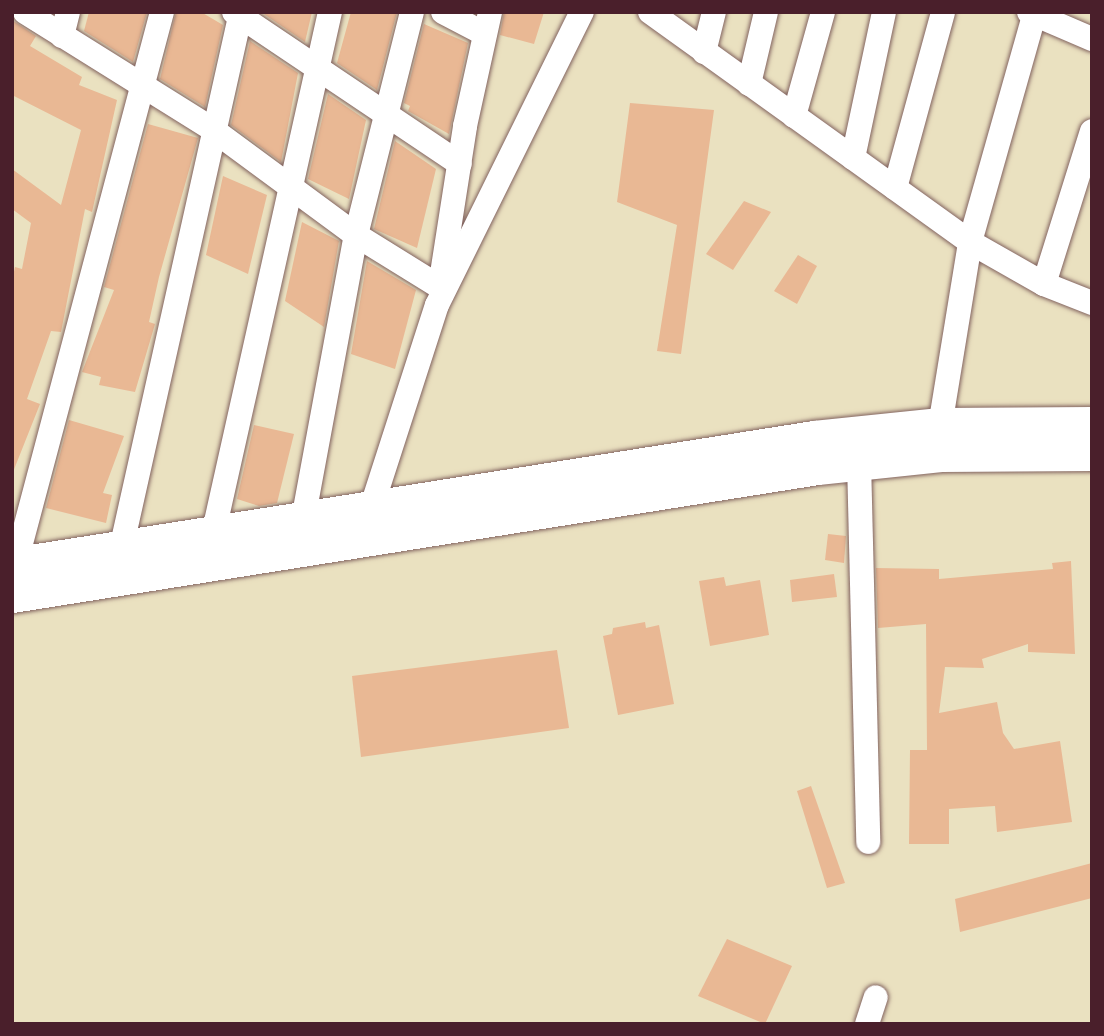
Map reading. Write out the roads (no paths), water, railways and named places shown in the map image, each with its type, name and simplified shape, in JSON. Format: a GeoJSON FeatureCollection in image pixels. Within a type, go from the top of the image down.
{"type":"FeatureCollection","features":[{"type":"Feature","properties":{"kind":"highway"},"geometry":{"type":"LineString","coordinates":[[13,575],[121,549],[814,439],[940,426],[1092,425]]}},
{"type":"Feature","properties":{"kind":"highway"},"geometry":{"type":"LineString","coordinates":[[13,575],[859,461],[940,453],[1092,452]]}},
{"type":"Feature","properties":{"kind":"street"},"geometry":{"type":"LineString","coordinates":[[25,12],[65,24],[145,87],[212,129],[439,296]]}},
{"type":"Feature","properties":{"kind":"street"},"geometry":{"type":"LineString","coordinates":[[13,575],[145,87],[162,12]]}},
{"type":"Feature","properties":{"kind":"street"},"geometry":{"type":"LineString","coordinates":[[214,535],[289,187],[330,12]]}},
{"type":"Feature","properties":{"kind":"street"},"geometry":{"type":"LineString","coordinates":[[303,520],[356,235],[412,12]]}},
{"type":"Feature","properties":{"kind":"street"},"geometry":{"type":"LineString","coordinates":[[371,509],[439,296],[460,164],[487,23],[443,12]]}},
{"type":"Feature","properties":{"kind":"street"},"geometry":{"type":"LineString","coordinates":[[439,296],[582,12]]}},
{"type":"Feature","properties":{"kind":"street"},"geometry":{"type":"LineString","coordinates":[[705,52],[714,12]]}},
{"type":"Feature","properties":{"kind":"street"},"geometry":{"type":"LineString","coordinates":[[749,84],[766,12]]}},
{"type":"Feature","properties":{"kind":"street"},"geometry":{"type":"LineString","coordinates":[[794,116],[823,12]]}},
{"type":"Feature","properties":{"kind":"street"},"geometry":{"type":"LineString","coordinates":[[853,158],[884,12]]}},
{"type":"Feature","properties":{"kind":"street"},"geometry":{"type":"LineString","coordinates":[[651,13],[970,242],[1044,284],[1092,303]]}},
{"type":"Feature","properties":{"kind":"street"},"geometry":{"type":"LineString","coordinates":[[895,188],[941,13]]}},
{"type":"Feature","properties":{"kind":"street"},"geometry":{"type":"LineString","coordinates":[[940,426],[970,242],[1033,13],[1092,39]]}},
{"type":"Feature","properties":{"kind":"street"},"geometry":{"type":"LineString","coordinates":[[121,549],[238,14],[318,65],[460,164]]}},
{"type":"Feature","properties":{"kind":"street"},"geometry":{"type":"LineString","coordinates":[[1044,284],[1092,131]]}},
{"type":"Feature","properties":{"kind":"street"},"geometry":{"type":"LineString","coordinates":[[859,461],[868,842]]}},
{"type":"Feature","properties":{"kind":"street"},"geometry":{"type":"LineString","coordinates":[[867,1024],[876,997]]}}]}
